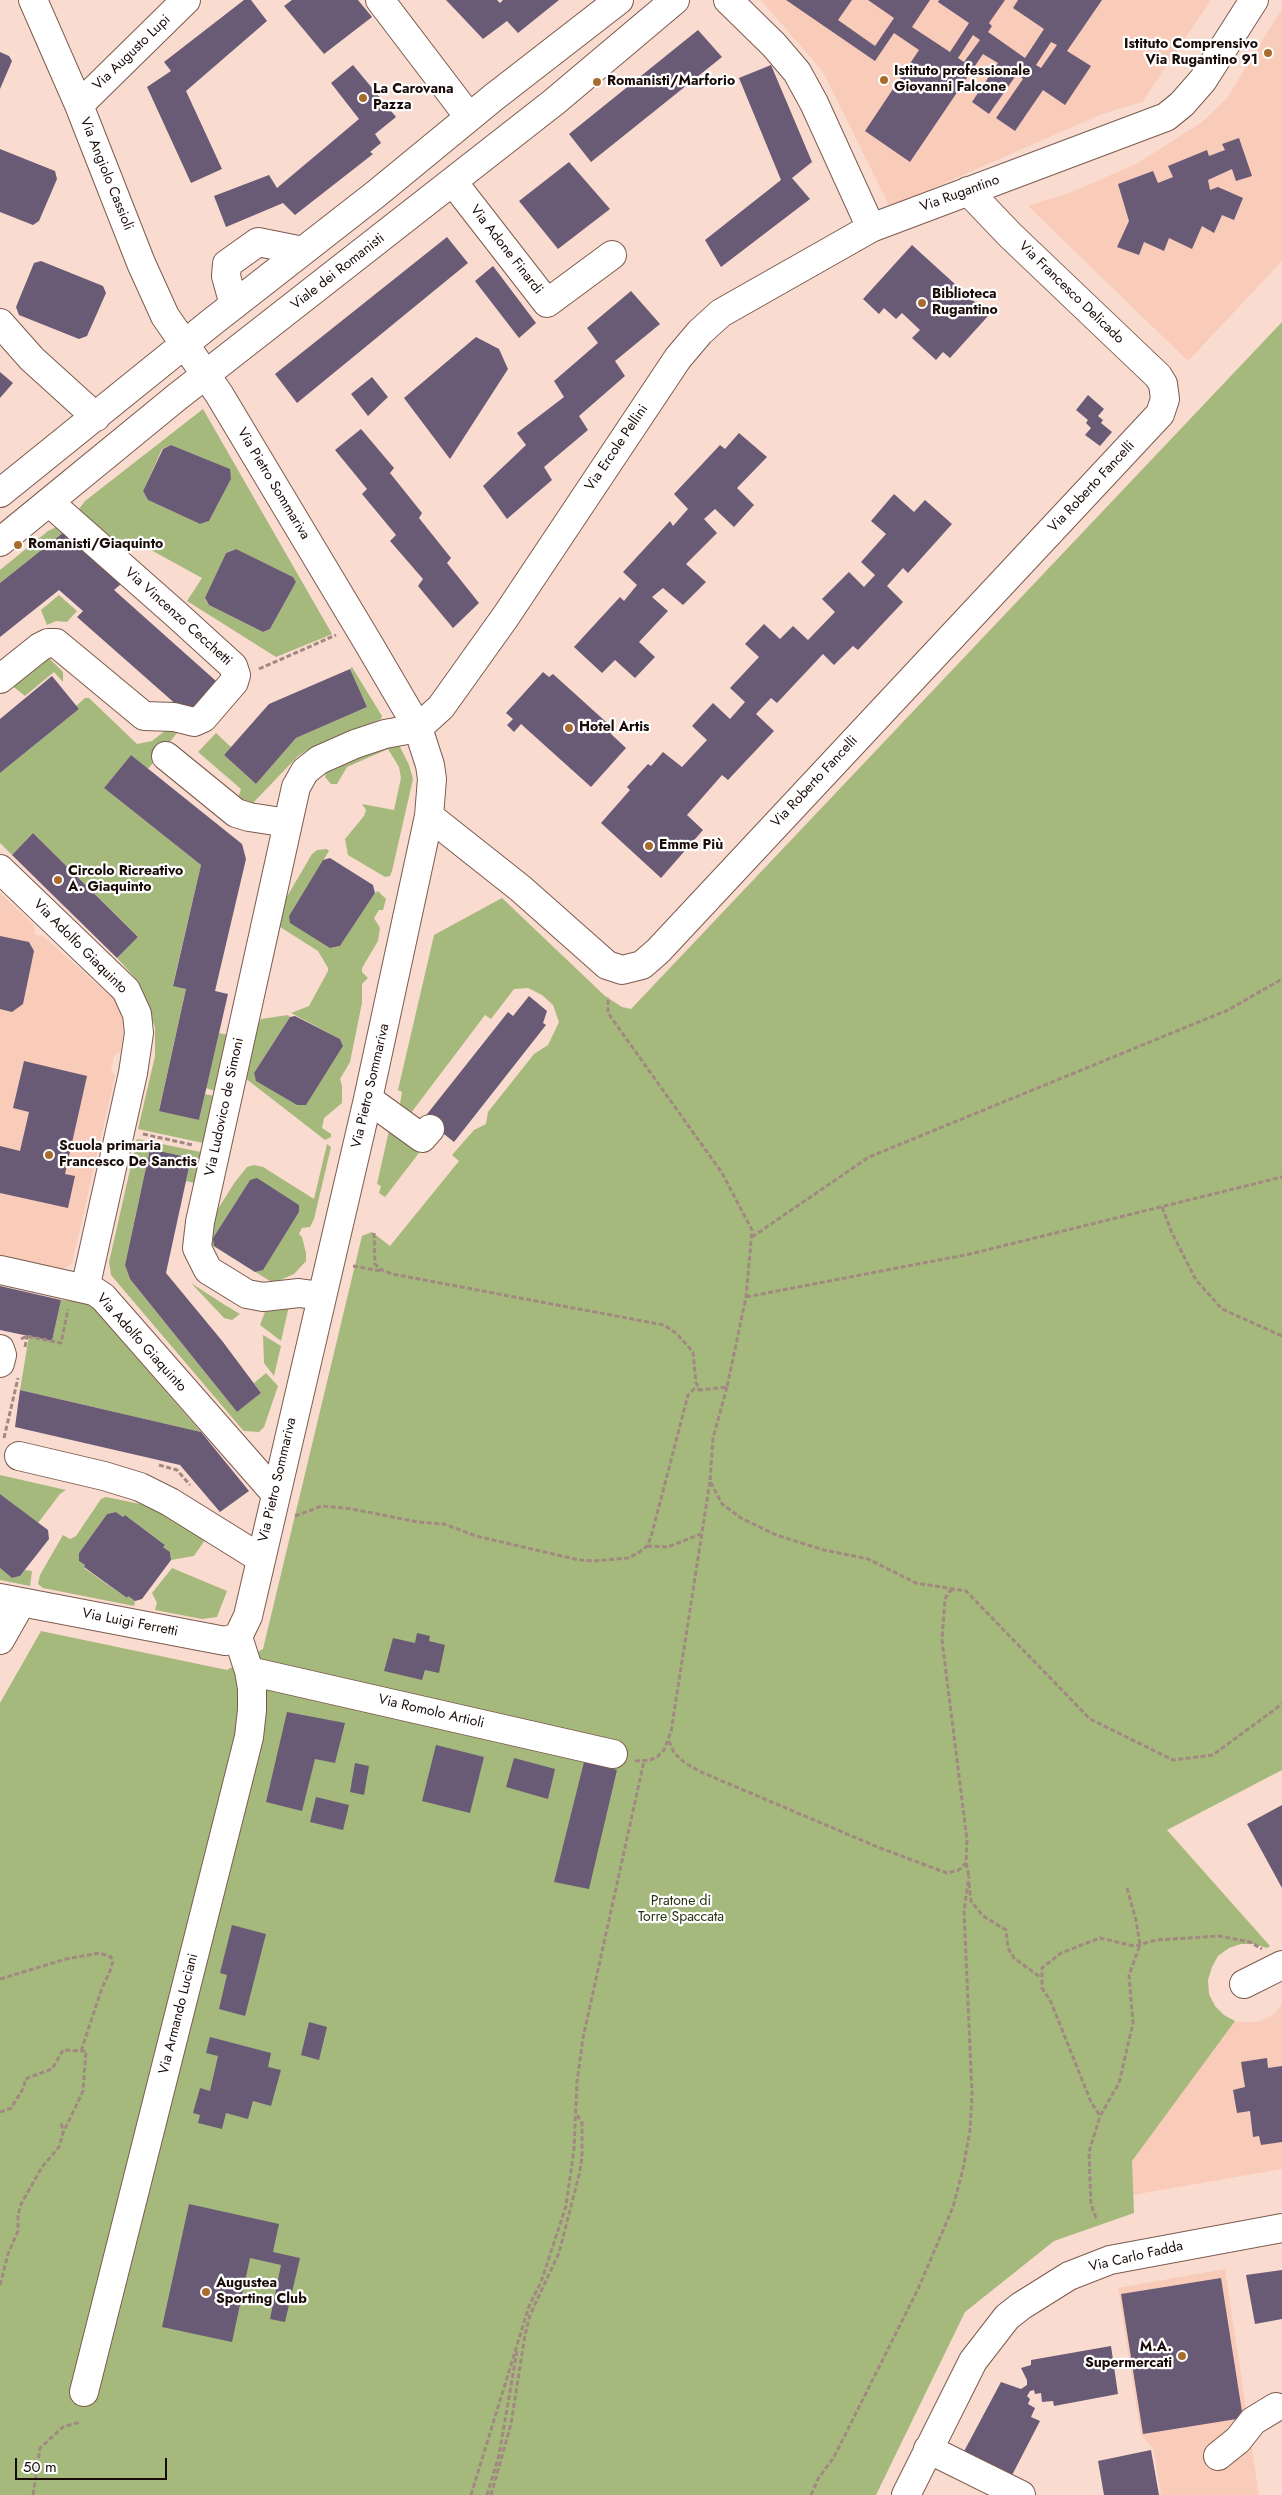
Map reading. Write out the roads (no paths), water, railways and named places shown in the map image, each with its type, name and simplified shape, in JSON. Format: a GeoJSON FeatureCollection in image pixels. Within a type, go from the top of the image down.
{"type":"FeatureCollection","features":[{"type":"Feature","properties":{"kind":"street","name":"Via Angiolo Cassioli"},"geometry":{"type":"LineString","coordinates":[[34,0],[79,106],[141,263],[165,316],[185,345]]}},
{"type":"Feature","properties":{"kind":"street","name":"Via Augusto Lupi"},"geometry":{"type":"LineString","coordinates":[[79,106],[186,0]]}},
{"type":"Feature","properties":{"kind":"street"},"geometry":{"type":"LineString","coordinates":[[380,0],[469,117]]}},
{"type":"Feature","properties":{"kind":"street"},"geometry":{"type":"LineString","coordinates":[[0,493],[469,117],[619,0]]}},
{"type":"Feature","properties":{"kind":"street","name":"Viale dei Romanisti"},"geometry":{"type":"LineString","coordinates":[[0,542],[207,375],[554,102],[675,0]]}},
{"type":"Feature","properties":{"kind":"street"},"geometry":{"type":"LineString","coordinates":[[728,0],[774,45],[800,77],[814,103],[871,228]]}},
{"type":"Feature","properties":{"kind":"street","name":"Via Rugantino"},"geometry":{"type":"LineString","coordinates":[[871,228],[1166,117],[1182,104],[1203,80],[1254,0]]}},
{"type":"Feature","properties":{"kind":"street","name":"Via Adone Finardi"},"geometry":{"type":"LineString","coordinates":[[453,182],[547,303],[612,255]]}},
{"type":"Feature","properties":{"kind":"street","name":"Via Francesco Delicado"},"geometry":{"type":"LineString","coordinates":[[968,191],[1010,235],[1158,376],[1164,384],[1165,399]]}},
{"type":"Feature","properties":{"kind":"street","name":"Via Ercole Pellini"},"geometry":{"type":"LineString","coordinates":[[418,728],[441,707],[464,677],[688,345],[721,313],[826,251],[871,228]]}},
{"type":"Feature","properties":{"kind":"street"},"geometry":{"type":"LineString","coordinates":[[234,305],[226,276],[227,264],[258,242],[302,252]]}},
{"type":"Feature","properties":{"kind":"street"},"geometry":{"type":"LineString","coordinates":[[0,323],[32,359],[96,417]]}},
{"type":"Feature","properties":{"kind":"street","name":"Via Pietro Sommariva"},"geometry":{"type":"LineString","coordinates":[[185,345],[207,375],[418,728],[430,764],[432,779],[429,816],[368,1099],[248,1616],[238,1637]]}},
{"type":"Feature","properties":{"kind":"street","name":"Via Roberto Fancelli"},"geometry":{"type":"LineString","coordinates":[[429,816],[520,888],[606,965],[622,970],[642,965],[658,951],[1151,424],[1162,410],[1165,399]]}},
{"type":"Feature","properties":{"kind":"street","name":"Via Vincenzo Cecchetti"},"geometry":{"type":"LineString","coordinates":[[0,679],[40,647],[48,643],[56,643],[144,716],[169,716],[194,722],[203,718],[234,682],[236,675],[233,666],[164,602],[49,502]]}},
{"type":"Feature","properties":{"kind":"street","name":"Via Ludovico de Simoni"},"geometry":{"type":"LineString","coordinates":[[322,1296],[299,1293],[252,1296],[218,1278],[204,1264],[197,1248],[197,1240],[296,787],[308,767],[339,751],[376,736],[418,728]]}},
{"type":"Feature","properties":{"kind":"street"},"geometry":{"type":"LineString","coordinates":[[166,756],[236,813],[288,823]]}},
{"type":"Feature","properties":{"kind":"street","name":"Via Adolfo Giaquinto"},"geometry":{"type":"LineString","coordinates":[[0,869],[114,978],[131,998],[137,1014],[139,1033],[133,1074],[79,1288],[94,1291],[103,1297],[276,1493]]}},
{"type":"Feature","properties":{"kind":"street"},"geometry":{"type":"LineString","coordinates":[[368,1099],[422,1138],[430,1129]]}},
{"type":"Feature","properties":{"kind":"street"},"geometry":{"type":"LineString","coordinates":[[0,1270],[79,1288]]}},
{"type":"Feature","properties":{"kind":"street"},"geometry":{"type":"LineString","coordinates":[[0,1350],[2,1355],[0,1363]]}},
{"type":"Feature","properties":{"kind":"street","name":"Via Pietro Sommariva"},"geometry":{"type":"LineString","coordinates":[[19,1456],[113,1478],[149,1491],[260,1558]]}},
{"type":"Feature","properties":{"kind":"street"},"geometry":{"type":"LineString","coordinates":[[0,1640],[7,1604]]}},
{"type":"Feature","properties":{"kind":"street","name":"Via Luigi Ferretti"},"geometry":{"type":"LineString","coordinates":[[7,1604],[225,1641],[238,1637]]}},
{"type":"Feature","properties":{"kind":"street","name":"Via Armando Luciani"},"geometry":{"type":"LineString","coordinates":[[84,2392],[249,1737],[253,1702],[249,1671],[238,1637]]}},
{"type":"Feature","properties":{"kind":"street","name":"Via Romolo Artioli"},"geometry":{"type":"LineString","coordinates":[[249,1671],[614,1754]]}},
{"type":"Feature","properties":{"kind":"street"},"geometry":{"type":"LineString","coordinates":[[1244,1984],[1272,1957]]}},
{"type":"Feature","properties":{"kind":"street","name":"Via Carlo Fadda"},"geometry":{"type":"LineString","coordinates":[[906,2495],[973,2361],[1007,2317],[1021,2306],[1055,2284],[1110,2260],[1282,2228]]}},
{"type":"Feature","properties":{"kind":"street"},"geometry":{"type":"LineString","coordinates":[[1218,2456],[1238,2440],[1253,2420],[1276,2407]]}},
{"type":"Feature","properties":{"kind":"street"},"geometry":{"type":"LineString","coordinates":[[928,2449],[1021,2495]]}},
{"type":"Feature","properties":{"kind":"place","name":"Istituto Comprensivo Via Rugantino 91"},"geometry":{"type":"Point","coordinates":[1268,53]}},
{"type":"Feature","properties":{"kind":"place","name":"Istituto professionale Giovanni Falcone"},"geometry":{"type":"Point","coordinates":[884,80]}},
{"type":"Feature","properties":{"kind":"place","name":"Romanisti/Marforio"},"geometry":{"type":"Point","coordinates":[597,82]}},
{"type":"Feature","properties":{"kind":"place","name":"La Carovana Pazza"},"geometry":{"type":"Point","coordinates":[363,98]}},
{"type":"Feature","properties":{"kind":"place","name":"Biblioteca Rugantino"},"geometry":{"type":"Point","coordinates":[922,303]}},
{"type":"Feature","properties":{"kind":"place","name":"Romanisti/Giaquinto"},"geometry":{"type":"Point","coordinates":[18,545]}},
{"type":"Feature","properties":{"kind":"place","name":"Hotel Artis"},"geometry":{"type":"Point","coordinates":[569,728]}},
{"type":"Feature","properties":{"kind":"place","name":"Emme Più"},"geometry":{"type":"Point","coordinates":[649,846]}},
{"type":"Feature","properties":{"kind":"place","name":"Circolo Ricreativo A. Giaquinto"},"geometry":{"type":"Point","coordinates":[58,880]}},
{"type":"Feature","properties":{"kind":"place","name":"Scuola primaria Francesco De Sanctis"},"geometry":{"type":"Point","coordinates":[49,1155]}},
{"type":"Feature","properties":{"kind":"place","name":"Augustea Sporting Club"},"geometry":{"type":"Point","coordinates":[206,2292]}},
{"type":"Feature","properties":{"kind":"place","name":"M.A. Supermercati"},"geometry":{"type":"Point","coordinates":[1182,2356]}},
{"type":"Feature","properties":{"kind":"park label","name":"Pratone di Torre Spaccata"},"geometry":{"type":"Point","coordinates":[681,1910]}}]}
